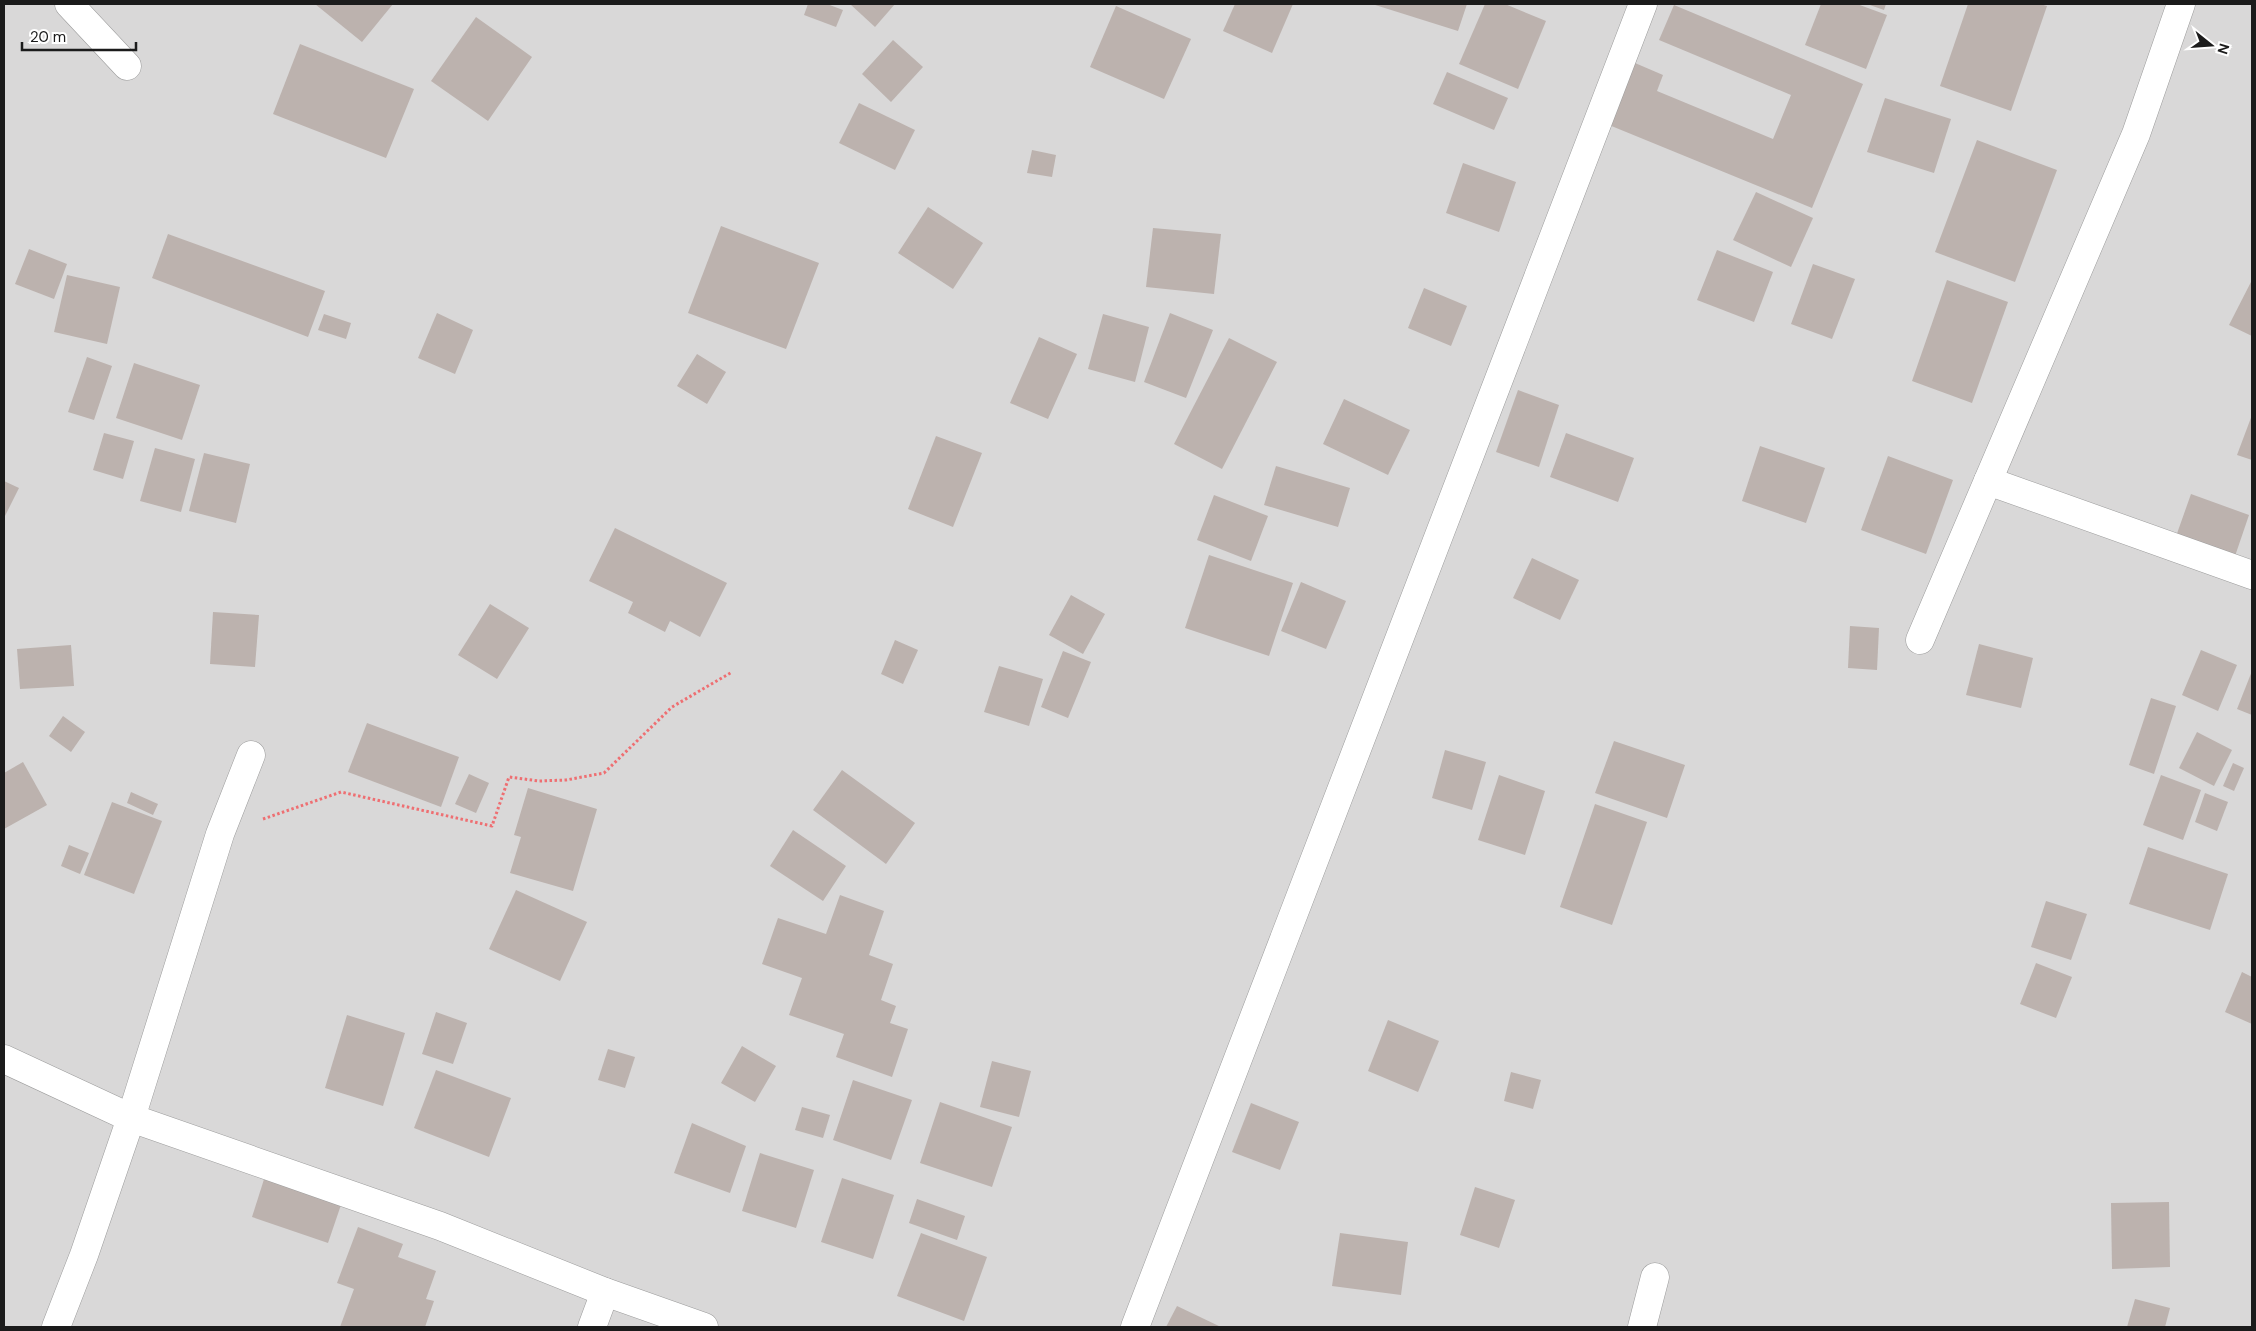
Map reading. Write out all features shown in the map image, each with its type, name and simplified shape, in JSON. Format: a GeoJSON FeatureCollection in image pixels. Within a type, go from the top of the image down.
{"type":"FeatureCollection","features":[{"type":"Feature","properties":{"kind":"street"},"geometry":{"type":"LineString","coordinates":[[69,4],[127,66]]}},
{"type":"Feature","properties":{"kind":"street"},"geometry":{"type":"LineString","coordinates":[[1135,1327],[1643,4]]}},
{"type":"Feature","properties":{"kind":"street"},"geometry":{"type":"LineString","coordinates":[[1920,640],[2136,134],[2181,4]]}},
{"type":"Feature","properties":{"kind":"street"},"geometry":{"type":"LineString","coordinates":[[1988,481],[2252,575]]}},
{"type":"Feature","properties":{"kind":"street"},"geometry":{"type":"LineString","coordinates":[[56,1327],[84,1255],[131,1118],[220,834],[251,755]]}},
{"type":"Feature","properties":{"kind":"street"},"geometry":{"type":"LineString","coordinates":[[4,1059],[131,1118],[440,1226],[605,1292],[704,1327]]}},
{"type":"Feature","properties":{"kind":"street"},"geometry":{"type":"LineString","coordinates":[[1642,1327],[1655,1277]]}},
{"type":"Feature","properties":{"kind":"street"},"geometry":{"type":"LineString","coordinates":[[592,1327],[605,1292]]}},
{"type":"Feature","properties":{"kind":"path"},"geometry":{"type":"LineString","coordinates":[[220,834],[341,792],[492,826],[509,777],[539,781],[566,780],[604,773],[672,707],[732,672]]}},
{"type":"Feature","properties":{"kind":"shaded area"},"geometry":{"type":"Polygon","coordinates":[[[4,4],[2252,4],[2252,1327],[4,1327],[4,4]]]}},
{"type":"Feature","properties":{"kind":"building"},"geometry":{"type":"Polygon","coordinates":[[[315,4],[393,4],[362,42],[315,4]]]}},
{"type":"Feature","properties":{"kind":"building"},"geometry":{"type":"Polygon","coordinates":[[[808,4],[827,4],[843,10],[836,27],[804,15],[808,4]]]}},
{"type":"Feature","properties":{"kind":"building"},"geometry":{"type":"Polygon","coordinates":[[[850,4],[895,4],[875,27],[850,4]]]}},
{"type":"Feature","properties":{"kind":"building"},"geometry":{"type":"Polygon","coordinates":[[[1235,4],[1293,4],[1272,53],[1223,31],[1235,4]]]}},
{"type":"Feature","properties":{"kind":"building"},"geometry":{"type":"Polygon","coordinates":[[[1372,4],[1467,4],[1458,31],[1372,4]]]}},
{"type":"Feature","properties":{"kind":"building"},"geometry":{"type":"Polygon","coordinates":[[[1485,4],[1505,4],[1546,21],[1518,89],[1459,64],[1485,4]]]}},
{"type":"Feature","properties":{"kind":"building"},"geometry":{"type":"Polygon","coordinates":[[[1821,4],[1857,4],[1887,15],[1866,69],[1805,45],[1821,4]]]}},
{"type":"Feature","properties":{"kind":"building"},"geometry":{"type":"Polygon","coordinates":[[[1867,4],[1886,4],[1884,10],[1867,4]]]}},
{"type":"Feature","properties":{"kind":"building"},"geometry":{"type":"Polygon","coordinates":[[[1968,4],[2040,4],[2047,6],[2011,111],[1940,86],[1968,4]]]}},
{"type":"Feature","properties":{"kind":"building"},"geometry":{"type":"Polygon","coordinates":[[[1674,5],[1863,84],[1812,208],[1609,125],[1635,63],[1663,75],[1657,91],[1773,139],[1791,95],[1659,40],[1674,5]]]}},
{"type":"Feature","properties":{"kind":"building"},"geometry":{"type":"Polygon","coordinates":[[[1116,6],[1191,39],[1164,99],[1090,67],[1116,6]]]}},
{"type":"Feature","properties":{"kind":"building"},"geometry":{"type":"Polygon","coordinates":[[[476,17],[532,57],[488,121],[431,81],[476,17]]]}},
{"type":"Feature","properties":{"kind":"building"},"geometry":{"type":"Polygon","coordinates":[[[893,40],[923,67],[891,102],[862,74],[893,40]]]}},
{"type":"Feature","properties":{"kind":"building"},"geometry":{"type":"Polygon","coordinates":[[[300,44],[414,89],[386,158],[273,114],[300,44]]]}},
{"type":"Feature","properties":{"kind":"building"},"geometry":{"type":"Polygon","coordinates":[[[1447,72],[1508,98],[1494,130],[1433,104],[1447,72]]]}},
{"type":"Feature","properties":{"kind":"building"},"geometry":{"type":"Polygon","coordinates":[[[1885,98],[1951,119],[1934,173],[1867,152],[1885,98]]]}},
{"type":"Feature","properties":{"kind":"building"},"geometry":{"type":"Polygon","coordinates":[[[859,103],[915,130],[895,170],[839,143],[859,103]]]}},
{"type":"Feature","properties":{"kind":"building"},"geometry":{"type":"Polygon","coordinates":[[[1977,140],[2057,170],[2015,282],[1935,252],[1977,140]]]}},
{"type":"Feature","properties":{"kind":"building"},"geometry":{"type":"Polygon","coordinates":[[[1032,150],[1056,155],[1052,177],[1027,173],[1032,150]]]}},
{"type":"Feature","properties":{"kind":"building"},"geometry":{"type":"Polygon","coordinates":[[[1463,163],[1516,182],[1499,232],[1446,213],[1463,163]]]}},
{"type":"Feature","properties":{"kind":"building"},"geometry":{"type":"Polygon","coordinates":[[[1756,192],[1813,218],[1791,267],[1733,240],[1756,192]]]}},
{"type":"Feature","properties":{"kind":"building"},"geometry":{"type":"Polygon","coordinates":[[[928,207],[983,243],[953,289],[898,253],[928,207]]]}},
{"type":"Feature","properties":{"kind":"building"},"geometry":{"type":"Polygon","coordinates":[[[721,226],[819,263],[786,349],[688,313],[721,226]]]}},
{"type":"Feature","properties":{"kind":"building"},"geometry":{"type":"Polygon","coordinates":[[[1153,228],[1221,234],[1214,294],[1146,287],[1153,228]]]}},
{"type":"Feature","properties":{"kind":"building"},"geometry":{"type":"Polygon","coordinates":[[[168,234],[325,291],[308,337],[152,278],[168,234]]]}},
{"type":"Feature","properties":{"kind":"building"},"geometry":{"type":"Polygon","coordinates":[[[29,249],[67,264],[54,299],[15,284],[29,249]]]}},
{"type":"Feature","properties":{"kind":"building"},"geometry":{"type":"Polygon","coordinates":[[[1717,250],[1773,272],[1754,322],[1697,300],[1717,250]]]}},
{"type":"Feature","properties":{"kind":"building"},"geometry":{"type":"Polygon","coordinates":[[[1813,264],[1855,279],[1832,339],[1791,324],[1813,264]]]}},
{"type":"Feature","properties":{"kind":"building"},"geometry":{"type":"Polygon","coordinates":[[[67,275],[120,287],[107,344],[54,332],[67,275]]]}},
{"type":"Feature","properties":{"kind":"building"},"geometry":{"type":"Polygon","coordinates":[[[1947,280],[2008,302],[1972,403],[1912,381],[1947,280]]]}},
{"type":"Feature","properties":{"kind":"building"},"geometry":{"type":"Polygon","coordinates":[[[2252,280],[2252,336],[2229,325],[2252,280]]]}},
{"type":"Feature","properties":{"kind":"building"},"geometry":{"type":"Polygon","coordinates":[[[1424,288],[1467,306],[1451,346],[1408,328],[1424,288]]]}},
{"type":"Feature","properties":{"kind":"building"},"geometry":{"type":"Polygon","coordinates":[[[437,313],[473,330],[455,374],[418,358],[437,313]]]}},
{"type":"Feature","properties":{"kind":"building"},"geometry":{"type":"Polygon","coordinates":[[[1170,313],[1213,330],[1186,398],[1144,382],[1170,313]]]}},
{"type":"Feature","properties":{"kind":"building"},"geometry":{"type":"Polygon","coordinates":[[[324,314],[351,323],[346,339],[318,330],[324,314]]]}},
{"type":"Feature","properties":{"kind":"building"},"geometry":{"type":"Polygon","coordinates":[[[1103,314],[1149,327],[1135,382],[1088,369],[1103,314]]]}},
{"type":"Feature","properties":{"kind":"building"},"geometry":{"type":"Polygon","coordinates":[[[1039,337],[1077,354],[1048,419],[1010,403],[1039,337]]]}},
{"type":"Feature","properties":{"kind":"building"},"geometry":{"type":"Polygon","coordinates":[[[1229,338],[1277,362],[1222,469],[1174,444],[1229,338]]]}},
{"type":"Feature","properties":{"kind":"building"},"geometry":{"type":"Polygon","coordinates":[[[697,354],[726,372],[707,404],[677,386],[697,354]]]}},
{"type":"Feature","properties":{"kind":"building"},"geometry":{"type":"Polygon","coordinates":[[[87,357],[112,366],[94,420],[68,412],[87,357]]]}},
{"type":"Feature","properties":{"kind":"building"},"geometry":{"type":"Polygon","coordinates":[[[134,363],[200,385],[182,440],[116,418],[134,363]]]}},
{"type":"Feature","properties":{"kind":"building"},"geometry":{"type":"Polygon","coordinates":[[[1518,390],[1559,405],[1539,467],[1496,452],[1518,390]]]}},
{"type":"Feature","properties":{"kind":"building"},"geometry":{"type":"Polygon","coordinates":[[[1344,399],[1410,430],[1388,475],[1323,444],[1344,399]]]}},
{"type":"Feature","properties":{"kind":"building"},"geometry":{"type":"Polygon","coordinates":[[[2252,415],[2252,460],[2237,455],[2252,415]]]}},
{"type":"Feature","properties":{"kind":"building"},"geometry":{"type":"Polygon","coordinates":[[[104,433],[134,441],[123,479],[93,470],[104,433]]]}},
{"type":"Feature","properties":{"kind":"building"},"geometry":{"type":"Polygon","coordinates":[[[1566,433],[1634,458],[1618,502],[1550,477],[1566,433]]]}},
{"type":"Feature","properties":{"kind":"building"},"geometry":{"type":"Polygon","coordinates":[[[936,436],[982,453],[953,527],[908,509],[936,436]]]}},
{"type":"Feature","properties":{"kind":"building"},"geometry":{"type":"Polygon","coordinates":[[[1760,446],[1825,468],[1806,523],[1742,501],[1760,446]]]}},
{"type":"Feature","properties":{"kind":"building"},"geometry":{"type":"Polygon","coordinates":[[[155,448],[195,459],[181,512],[140,501],[155,448]]]}},
{"type":"Feature","properties":{"kind":"building"},"geometry":{"type":"Polygon","coordinates":[[[204,453],[250,464],[236,523],[189,511],[204,453]]]}},
{"type":"Feature","properties":{"kind":"building"},"geometry":{"type":"Polygon","coordinates":[[[1888,456],[1953,480],[1926,554],[1861,530],[1888,456]]]}},
{"type":"Feature","properties":{"kind":"building"},"geometry":{"type":"Polygon","coordinates":[[[1276,466],[1350,488],[1338,527],[1264,505],[1276,466]]]}},
{"type":"Feature","properties":{"kind":"building"},"geometry":{"type":"Polygon","coordinates":[[[4,481],[19,488],[4,518],[4,481]]]}},
{"type":"Feature","properties":{"kind":"building"},"geometry":{"type":"Polygon","coordinates":[[[2191,494],[2249,515],[2233,562],[2174,542],[2191,494]]]}},
{"type":"Feature","properties":{"kind":"building"},"geometry":{"type":"Polygon","coordinates":[[[1214,495],[1268,516],[1251,561],[1197,540],[1214,495]]]}},
{"type":"Feature","properties":{"kind":"building"},"geometry":{"type":"Polygon","coordinates":[[[615,528],[727,583],[700,637],[670,621],[665,632],[628,613],[633,602],[589,581],[615,528]]]}},
{"type":"Feature","properties":{"kind":"building"},"geometry":{"type":"Polygon","coordinates":[[[1209,555],[1293,583],[1269,656],[1185,628],[1209,555]]]}},
{"type":"Feature","properties":{"kind":"building"},"geometry":{"type":"Polygon","coordinates":[[[1532,558],[1579,580],[1560,620],[1513,598],[1532,558]]]}},
{"type":"Feature","properties":{"kind":"building"},"geometry":{"type":"Polygon","coordinates":[[[1301,582],[1346,601],[1326,649],[1281,631],[1301,582]]]}},
{"type":"Feature","properties":{"kind":"building"},"geometry":{"type":"Polygon","coordinates":[[[1071,595],[1105,614],[1083,654],[1049,635],[1071,595]]]}},
{"type":"Feature","properties":{"kind":"building"},"geometry":{"type":"Polygon","coordinates":[[[490,604],[529,628],[497,679],[458,655],[490,604]]]}},
{"type":"Feature","properties":{"kind":"building"},"geometry":{"type":"Polygon","coordinates":[[[213,612],[259,615],[255,667],[210,664],[213,612]]]}},
{"type":"Feature","properties":{"kind":"building"},"geometry":{"type":"Polygon","coordinates":[[[1850,626],[1879,628],[1877,670],[1848,668],[1850,626]]]}},
{"type":"Feature","properties":{"kind":"building"},"geometry":{"type":"Polygon","coordinates":[[[895,640],[918,650],[903,684],[881,674],[895,640]]]}},
{"type":"Feature","properties":{"kind":"building"},"geometry":{"type":"Polygon","coordinates":[[[1979,644],[2033,658],[2021,708],[1966,695],[1979,644]]]}},
{"type":"Feature","properties":{"kind":"building"},"geometry":{"type":"Polygon","coordinates":[[[71,645],[74,686],[20,689],[17,649],[71,645]]]}},
{"type":"Feature","properties":{"kind":"building"},"geometry":{"type":"Polygon","coordinates":[[[2201,650],[2237,665],[2218,711],[2182,695],[2201,650]]]}},
{"type":"Feature","properties":{"kind":"building"},"geometry":{"type":"Polygon","coordinates":[[[1063,651],[1091,662],[1068,718],[1041,707],[1063,651]]]}},
{"type":"Feature","properties":{"kind":"building"},"geometry":{"type":"Polygon","coordinates":[[[999,666],[1043,679],[1029,726],[984,712],[999,666]]]}},
{"type":"Feature","properties":{"kind":"building"},"geometry":{"type":"Polygon","coordinates":[[[2252,671],[2252,715],[2237,709],[2252,671]]]}},
{"type":"Feature","properties":{"kind":"building"},"geometry":{"type":"Polygon","coordinates":[[[2151,698],[2176,706],[2154,774],[2129,765],[2151,698]]]}},
{"type":"Feature","properties":{"kind":"building"},"geometry":{"type":"Polygon","coordinates":[[[63,716],[85,732],[71,752],[49,736],[63,716]]]}},
{"type":"Feature","properties":{"kind":"building"},"geometry":{"type":"Polygon","coordinates":[[[367,723],[459,757],[441,807],[348,772],[367,723]]]}},
{"type":"Feature","properties":{"kind":"building"},"geometry":{"type":"Polygon","coordinates":[[[2197,732],[2232,750],[2214,786],[2179,768],[2197,732]]]}},
{"type":"Feature","properties":{"kind":"building"},"geometry":{"type":"Polygon","coordinates":[[[1614,741],[1685,765],[1667,818],[1595,793],[1614,741]]]}},
{"type":"Feature","properties":{"kind":"building"},"geometry":{"type":"Polygon","coordinates":[[[1445,750],[1486,762],[1472,810],[1432,798],[1445,750]]]}},
{"type":"Feature","properties":{"kind":"building"},"geometry":{"type":"Polygon","coordinates":[[[23,762],[47,805],[4,829],[4,773],[23,762]]]}},
{"type":"Feature","properties":{"kind":"building"},"geometry":{"type":"Polygon","coordinates":[[[2233,763],[2244,768],[2234,791],[2223,786],[2233,763]]]}},
{"type":"Feature","properties":{"kind":"building"},"geometry":{"type":"Polygon","coordinates":[[[842,770],[915,823],[886,864],[813,810],[842,770]]]}},
{"type":"Feature","properties":{"kind":"building"},"geometry":{"type":"Polygon","coordinates":[[[469,774],[489,783],[476,813],[455,804],[469,774]]]}},
{"type":"Feature","properties":{"kind":"building"},"geometry":{"type":"Polygon","coordinates":[[[1499,775],[1545,791],[1525,855],[1478,840],[1499,775]]]}},
{"type":"Feature","properties":{"kind":"building"},"geometry":{"type":"Polygon","coordinates":[[[2161,775],[2201,790],[2183,840],[2143,825],[2161,775]]]}},
{"type":"Feature","properties":{"kind":"building"},"geometry":{"type":"Polygon","coordinates":[[[528,788],[597,809],[573,891],[510,873],[521,837],[514,835],[528,788]]]}},
{"type":"Feature","properties":{"kind":"building"},"geometry":{"type":"Polygon","coordinates":[[[131,792],[158,804],[153,815],[127,803],[131,792]]]}},
{"type":"Feature","properties":{"kind":"building"},"geometry":{"type":"Polygon","coordinates":[[[2205,793],[2228,802],[2217,831],[2195,822],[2205,793]]]}},
{"type":"Feature","properties":{"kind":"building"},"geometry":{"type":"Polygon","coordinates":[[[112,802],[162,821],[134,894],[84,875],[112,802]]]}},
{"type":"Feature","properties":{"kind":"building"},"geometry":{"type":"Polygon","coordinates":[[[1595,804],[1647,822],[1612,925],[1560,907],[1595,804]]]}},
{"type":"Feature","properties":{"kind":"building"},"geometry":{"type":"Polygon","coordinates":[[[793,830],[846,866],[823,901],[770,866],[793,830]]]}},
{"type":"Feature","properties":{"kind":"building"},"geometry":{"type":"Polygon","coordinates":[[[69,845],[89,853],[80,874],[61,866],[69,845]]]}},
{"type":"Feature","properties":{"kind":"building"},"geometry":{"type":"Polygon","coordinates":[[[2148,847],[2228,874],[2210,930],[2129,904],[2148,847]]]}},
{"type":"Feature","properties":{"kind":"building"},"geometry":{"type":"Polygon","coordinates":[[[516,890],[587,922],[560,981],[489,949],[516,890]]]}},
{"type":"Feature","properties":{"kind":"building"},"geometry":{"type":"Polygon","coordinates":[[[840,895],[884,911],[869,955],[893,964],[881,1000],[896,1006],[890,1023],[908,1029],[892,1077],[836,1057],[844,1034],[789,1015],[802,978],[762,964],[778,918],[826,934],[840,895]]]}},
{"type":"Feature","properties":{"kind":"building"},"geometry":{"type":"Polygon","coordinates":[[[2046,901],[2087,914],[2071,960],[2031,947],[2046,901]]]}},
{"type":"Feature","properties":{"kind":"building"},"geometry":{"type":"Polygon","coordinates":[[[2036,963],[2072,977],[2056,1018],[2020,1004],[2036,963]]]}},
{"type":"Feature","properties":{"kind":"building"},"geometry":{"type":"Polygon","coordinates":[[[2242,972],[2252,977],[2252,1024],[2225,1012],[2242,972]]]}},
{"type":"Feature","properties":{"kind":"building"},"geometry":{"type":"Polygon","coordinates":[[[436,1012],[467,1023],[453,1064],[422,1054],[436,1012]]]}},
{"type":"Feature","properties":{"kind":"building"},"geometry":{"type":"Polygon","coordinates":[[[347,1015],[405,1033],[383,1106],[325,1088],[347,1015]]]}},
{"type":"Feature","properties":{"kind":"building"},"geometry":{"type":"Polygon","coordinates":[[[1388,1020],[1439,1041],[1418,1092],[1368,1071],[1388,1020]]]}},
{"type":"Feature","properties":{"kind":"building"},"geometry":{"type":"Polygon","coordinates":[[[742,1046],[776,1066],[755,1102],[721,1083],[742,1046]]]}},
{"type":"Feature","properties":{"kind":"building"},"geometry":{"type":"Polygon","coordinates":[[[608,1049],[635,1057],[625,1088],[598,1080],[608,1049]]]}},
{"type":"Feature","properties":{"kind":"building"},"geometry":{"type":"Polygon","coordinates":[[[992,1061],[1031,1071],[1019,1117],[980,1107],[992,1061]]]}},
{"type":"Feature","properties":{"kind":"building"},"geometry":{"type":"Polygon","coordinates":[[[436,1070],[511,1098],[489,1157],[414,1128],[436,1070]]]}},
{"type":"Feature","properties":{"kind":"building"},"geometry":{"type":"Polygon","coordinates":[[[1511,1072],[1541,1080],[1533,1109],[1504,1101],[1511,1072]]]}},
{"type":"Feature","properties":{"kind":"building"},"geometry":{"type":"Polygon","coordinates":[[[853,1080],[912,1100],[891,1160],[833,1140],[853,1080]]]}},
{"type":"Feature","properties":{"kind":"building"},"geometry":{"type":"Polygon","coordinates":[[[940,1102],[1012,1127],[992,1187],[920,1163],[940,1102]]]}},
{"type":"Feature","properties":{"kind":"building"},"geometry":{"type":"Polygon","coordinates":[[[1251,1103],[1299,1122],[1280,1170],[1232,1152],[1251,1103]]]}},
{"type":"Feature","properties":{"kind":"building"},"geometry":{"type":"Polygon","coordinates":[[[802,1107],[830,1115],[823,1138],[795,1130],[802,1107]]]}},
{"type":"Feature","properties":{"kind":"building"},"geometry":{"type":"Polygon","coordinates":[[[692,1123],[746,1146],[730,1193],[674,1173],[692,1123]]]}},
{"type":"Feature","properties":{"kind":"building"},"geometry":{"type":"Polygon","coordinates":[[[760,1153],[814,1170],[796,1228],[742,1211],[760,1153]]]}},
{"type":"Feature","properties":{"kind":"building"},"geometry":{"type":"Polygon","coordinates":[[[266,1173],[343,1199],[328,1243],[252,1217],[266,1173]]]}},
{"type":"Feature","properties":{"kind":"building"},"geometry":{"type":"Polygon","coordinates":[[[842,1178],[894,1195],[873,1259],[821,1242],[842,1178]]]}},
{"type":"Feature","properties":{"kind":"building"},"geometry":{"type":"Polygon","coordinates":[[[1475,1187],[1515,1200],[1499,1248],[1460,1235],[1475,1187]]]}},
{"type":"Feature","properties":{"kind":"building"},"geometry":{"type":"Polygon","coordinates":[[[917,1199],[965,1216],[957,1240],[909,1223],[917,1199]]]}},
{"type":"Feature","properties":{"kind":"building"},"geometry":{"type":"Polygon","coordinates":[[[2169,1202],[2170,1267],[2112,1269],[2111,1203],[2169,1202]]]}},
{"type":"Feature","properties":{"kind":"building"},"geometry":{"type":"Polygon","coordinates":[[[358,1227],[403,1244],[398,1257],[436,1271],[426,1299],[434,1301],[425,1327],[340,1327],[354,1289],[337,1283],[358,1227]]]}},
{"type":"Feature","properties":{"kind":"building"},"geometry":{"type":"Polygon","coordinates":[[[921,1233],[987,1257],[964,1321],[897,1296],[921,1233]]]}},
{"type":"Feature","properties":{"kind":"building"},"geometry":{"type":"Polygon","coordinates":[[[1340,1233],[1408,1242],[1401,1295],[1332,1286],[1340,1233]]]}},
{"type":"Feature","properties":{"kind":"building"},"geometry":{"type":"Polygon","coordinates":[[[2135,1299],[2170,1308],[2165,1327],[2127,1327],[2135,1299]]]}},
{"type":"Feature","properties":{"kind":"building"},"geometry":{"type":"Polygon","coordinates":[[[1177,1306],[1221,1327],[1166,1327],[1177,1306]]]}}]}
